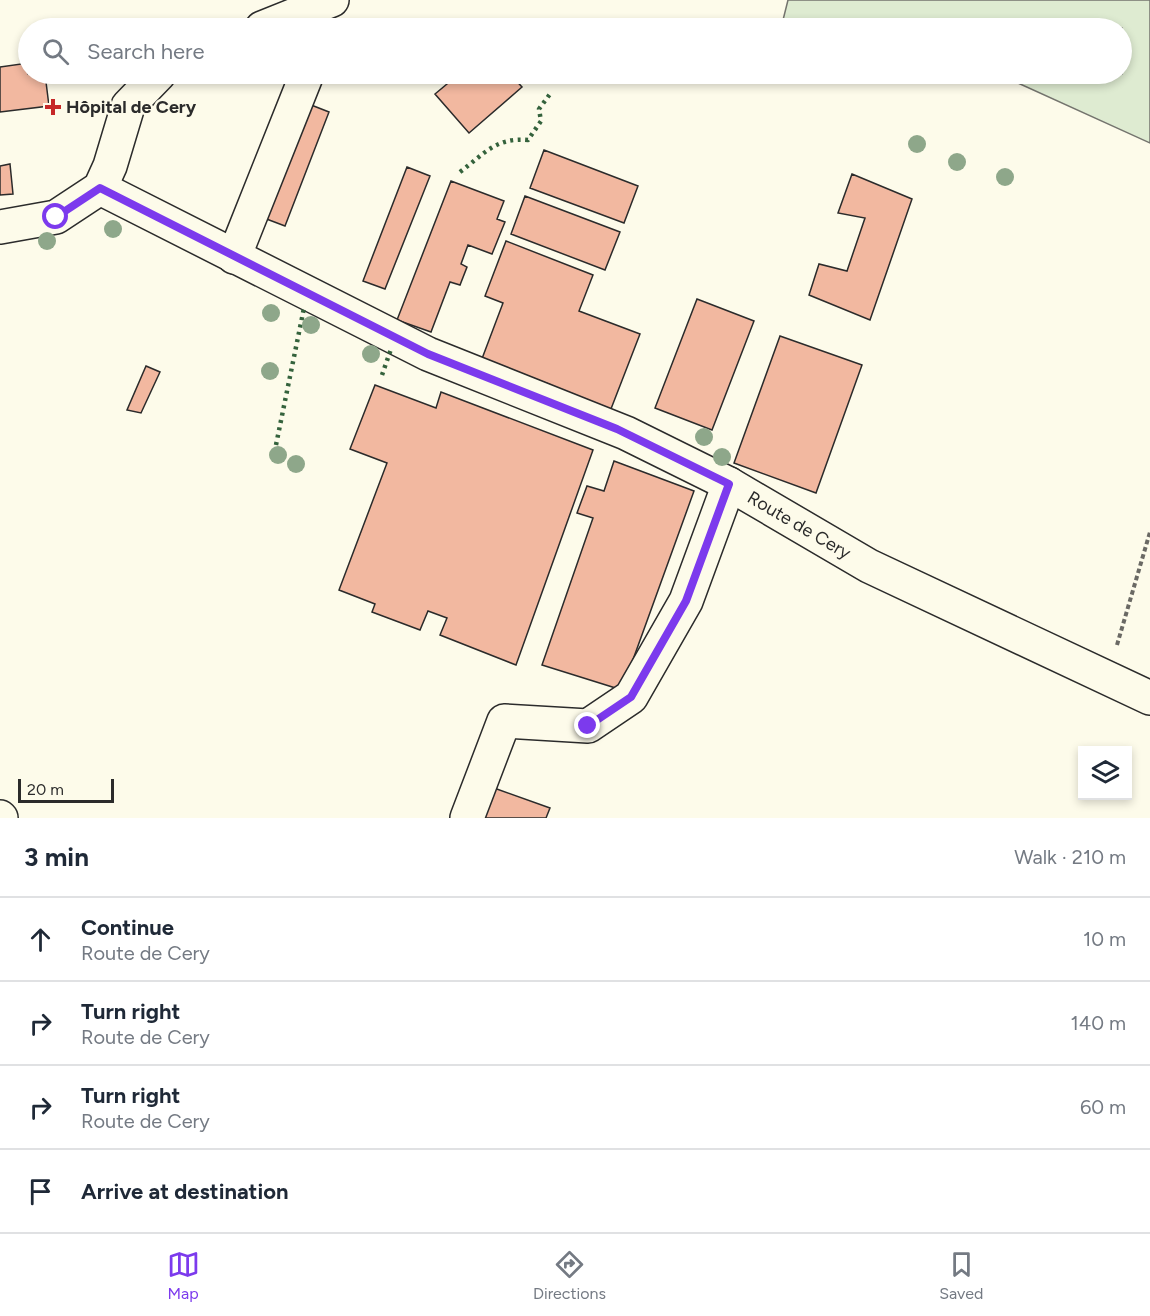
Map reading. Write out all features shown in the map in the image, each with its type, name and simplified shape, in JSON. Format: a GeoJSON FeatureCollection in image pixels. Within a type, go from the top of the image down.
{"type":"FeatureCollection","features":[{"type":"Feature","properties":{"kind":"street"},"geometry":{"type":"LineString","coordinates":[[287,18],[332,0]]}},
{"type":"Feature","properties":{"kind":"street"},"geometry":{"type":"LineString","coordinates":[[0,226],[56,217],[100,188],[110,166],[128,106],[149,84]]}},
{"type":"Feature","properties":{"kind":"street"},"geometry":{"type":"LineString","coordinates":[[234,257],[303,84]]}},
{"type":"Feature","properties":{"kind":"street","name":"Route de Cery"},"geometry":{"type":"LineString","coordinates":[[100,188],[428,354],[617,429],[729,484],[869,566],[1150,698]]}},
{"type":"Feature","properties":{"kind":"street","name":"Route de Cery"},"geometry":{"type":"LineString","coordinates":[[467,818],[504,721],[588,726],[631,697],[686,601],[729,484]]}},
{"type":"Feature","properties":{"kind":"path"},"geometry":{"type":"LineString","coordinates":[[1107,678],[1150,532]]}},
{"type":"Feature","properties":{"kind":"green space"},"geometry":{"type":"Polygon","coordinates":[[[788,0],[1150,0],[1150,143],[1020,84],[1132,84],[1132,18],[784,18],[788,0]]]}},
{"type":"Feature","properties":{"kind":"building"},"geometry":{"type":"Polygon","coordinates":[[[18,64],[18,84],[46,84],[49,106],[0,112],[0,67],[18,64]]]}},
{"type":"Feature","properties":{"kind":"building"},"geometry":{"type":"Polygon","coordinates":[[[447,84],[519,84],[522,87],[469,133],[435,94],[447,84]]]}},
{"type":"Feature","properties":{"kind":"building"},"geometry":{"type":"Polygon","coordinates":[[[301,101],[329,112],[285,226],[256,215],[301,101]]]}},
{"type":"Feature","properties":{"kind":"building"},"geometry":{"type":"Polygon","coordinates":[[[544,150],[638,186],[624,223],[530,188],[544,150]]]}},
{"type":"Feature","properties":{"kind":"building"},"geometry":{"type":"Polygon","coordinates":[[[10,164],[13,194],[0,195],[0,166],[10,164]]]}},
{"type":"Feature","properties":{"kind":"building"},"geometry":{"type":"Polygon","coordinates":[[[407,167],[430,176],[385,289],[363,281],[407,167]]]}},
{"type":"Feature","properties":{"kind":"building"},"geometry":{"type":"Polygon","coordinates":[[[852,174],[912,199],[870,320],[809,295],[819,264],[847,271],[865,218],[838,213],[852,174]]]}},
{"type":"Feature","properties":{"kind":"building"},"geometry":{"type":"Polygon","coordinates":[[[451,181],[504,201],[497,219],[505,222],[492,254],[468,245],[461,264],[467,267],[460,285],[450,282],[431,332],[397,320],[451,181]]]}},
{"type":"Feature","properties":{"kind":"building"},"geometry":{"type":"Polygon","coordinates":[[[525,196],[620,232],[605,270],[511,234],[525,196]]]}},
{"type":"Feature","properties":{"kind":"building"},"geometry":{"type":"Polygon","coordinates":[[[506,241],[593,275],[579,311],[640,334],[609,414],[549,391],[551,385],[522,374],[480,364],[503,303],[485,296],[506,241]]]}},
{"type":"Feature","properties":{"kind":"building"},"geometry":{"type":"Polygon","coordinates":[[[697,299],[754,321],[712,430],[655,408],[697,299]]]}},
{"type":"Feature","properties":{"kind":"building"},"geometry":{"type":"Polygon","coordinates":[[[780,336],[862,365],[816,493],[734,463],[780,336]]]}},
{"type":"Feature","properties":{"kind":"building"},"geometry":{"type":"Polygon","coordinates":[[[146,366],[160,372],[141,413],[127,410],[146,366]]]}},
{"type":"Feature","properties":{"kind":"building"},"geometry":{"type":"Polygon","coordinates":[[[375,385],[436,408],[441,392],[593,450],[516,665],[440,635],[447,618],[428,611],[420,630],[372,612],[375,604],[339,590],[387,463],[350,449],[375,385]]]}},
{"type":"Feature","properties":{"kind":"building"},"geometry":{"type":"Polygon","coordinates":[[[614,461],[694,491],[622,690],[542,665],[593,518],[577,513],[587,486],[604,491],[614,461]]]}},
{"type":"Feature","properties":{"kind":"building"},"geometry":{"type":"Polygon","coordinates":[[[494,788],[550,808],[546,818],[483,818],[494,788]]]}},
{"type":"Feature","properties":{"kind":"hedge"},"geometry":{"type":"LineString","coordinates":[[460,172],[499,144],[507,141],[528,140],[541,121],[539,109],[550,94]]}},
{"type":"Feature","properties":{"kind":"hedge"},"geometry":{"type":"LineString","coordinates":[[276,445],[304,308]]}},
{"type":"Feature","properties":{"kind":"hedge"},"geometry":{"type":"LineString","coordinates":[[382,375],[391,349]]}},
{"type":"Feature","properties":{"kind":"place","name":"Hôpital de Cery"},"geometry":{"type":"Point","coordinates":[53,107]}},
{"type":"Feature","properties":{"kind":"route"},"geometry":{"type":"LineString","coordinates":[[56,217],[100,188],[428,354],[617,429],[729,484],[686,601],[631,697],[588,726]]}}]}
